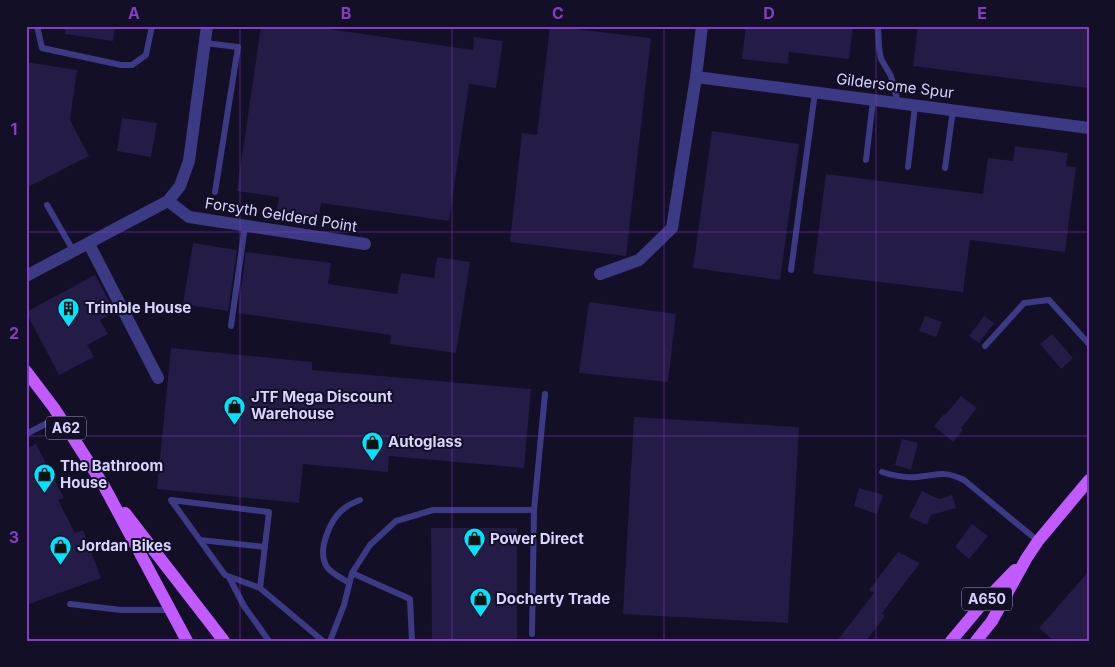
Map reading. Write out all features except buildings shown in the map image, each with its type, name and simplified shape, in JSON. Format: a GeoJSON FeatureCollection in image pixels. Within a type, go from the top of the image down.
{"type":"FeatureCollection","features":[{"type":"Feature","properties":{"kind":"main road","name":"A62"},"geometry":{"type":"LineString","coordinates":[[26,371],[104,486],[224,641]]}},
{"type":"Feature","properties":{"kind":"main road","name":"A650"},"geometry":{"type":"LineString","coordinates":[[976,641],[992,620],[1026,559],[1089,480]]}},
{"type":"Feature","properties":{"kind":"main road","name":"A62"},"geometry":{"type":"LineString","coordinates":[[104,486],[187,641]]}},
{"type":"Feature","properties":{"kind":"main road","name":"A650"},"geometry":{"type":"LineString","coordinates":[[951,641],[983,602],[1026,559]]}},
{"type":"Feature","properties":{"kind":"street"},"geometry":{"type":"LineString","coordinates":[[26,276],[168,201],[180,186],[189,161],[207,26]]}},
{"type":"Feature","properties":{"kind":"street"},"geometry":{"type":"LineString","coordinates":[[600,274],[639,260],[672,228],[696,77],[702,26]]}},
{"type":"Feature","properties":{"kind":"street","name":"Gildersome Spur"},"geometry":{"type":"LineString","coordinates":[[696,77],[1089,128]]}},
{"type":"Feature","properties":{"kind":"street","name":"Forsyth Gelderd Point"},"geometry":{"type":"LineString","coordinates":[[168,201],[188,217],[365,244]]}},
{"type":"Feature","properties":{"kind":"street"},"geometry":{"type":"LineString","coordinates":[[89,244],[158,378]]}},
{"type":"Feature","properties":{"kind":"lane"},"geometry":{"type":"LineString","coordinates":[[37,26],[42,48],[121,66],[132,65],[146,55],[152,26]]}},
{"type":"Feature","properties":{"kind":"lane"},"geometry":{"type":"LineString","coordinates":[[878,26],[881,59],[891,76],[898,103]]}},
{"type":"Feature","properties":{"kind":"lane"},"geometry":{"type":"LineString","coordinates":[[205,43],[238,47],[216,192]]}},
{"type":"Feature","properties":{"kind":"lane"},"geometry":{"type":"LineString","coordinates":[[791,270],[815,92]]}},
{"type":"Feature","properties":{"kind":"lane"},"geometry":{"type":"LineString","coordinates":[[866,160],[873,100]]}},
{"type":"Feature","properties":{"kind":"lane"},"geometry":{"type":"LineString","coordinates":[[908,167],[915,106]]}},
{"type":"Feature","properties":{"kind":"lane"},"geometry":{"type":"LineString","coordinates":[[945,168],[952,110]]}},
{"type":"Feature","properties":{"kind":"lane"},"geometry":{"type":"LineString","coordinates":[[47,205],[74,252]]}},
{"type":"Feature","properties":{"kind":"lane"},"geometry":{"type":"LineString","coordinates":[[231,326],[245,226]]}},
{"type":"Feature","properties":{"kind":"lane"},"geometry":{"type":"LineString","coordinates":[[984,346],[1024,303],[1049,300],[1089,344]]}},
{"type":"Feature","properties":{"kind":"lane"},"geometry":{"type":"LineString","coordinates":[[532,634],[534,510],[545,394]]}},
{"type":"Feature","properties":{"kind":"lane"},"geometry":{"type":"LineString","coordinates":[[26,434],[59,417]]}},
{"type":"Feature","properties":{"kind":"lane"},"geometry":{"type":"LineString","coordinates":[[882,472],[896,477],[909,478],[951,474],[964,480],[1038,542]]}},
{"type":"Feature","properties":{"kind":"lane"},"geometry":{"type":"LineString","coordinates":[[260,588],[269,512],[171,500],[225,575],[260,588],[323,641]]}},
{"type":"Feature","properties":{"kind":"lane"},"geometry":{"type":"LineString","coordinates":[[350,583],[327,567],[324,558],[324,545],[327,532],[336,517],[346,506],[360,500]]}},
{"type":"Feature","properties":{"kind":"lane"},"geometry":{"type":"LineString","coordinates":[[330,641],[344,605],[352,573],[370,545],[396,521],[433,510],[534,510]]}},
{"type":"Feature","properties":{"kind":"lane"},"geometry":{"type":"LineString","coordinates":[[200,540],[265,547]]}},
{"type":"Feature","properties":{"kind":"lane"},"geometry":{"type":"LineString","coordinates":[[352,573],[410,599],[412,641]]}},
{"type":"Feature","properties":{"kind":"lane"},"geometry":{"type":"LineString","coordinates":[[229,576],[244,606],[269,641]]}},
{"type":"Feature","properties":{"kind":"lane"},"geometry":{"type":"LineString","coordinates":[[70,604],[121,610],[170,610]]}},
{"type":"Feature","properties":{"kind":"place","name":"Trimble House"},"geometry":{"type":"Point","coordinates":[69,327]}},
{"type":"Feature","properties":{"kind":"place","name":"JTF Mega Discount Warehouse"},"geometry":{"type":"Point","coordinates":[235,425]}},
{"type":"Feature","properties":{"kind":"place","name":"Autoglass"},"geometry":{"type":"Point","coordinates":[372,461]}},
{"type":"Feature","properties":{"kind":"place","name":"The Bathroom House"},"geometry":{"type":"Point","coordinates":[44,494]}},
{"type":"Feature","properties":{"kind":"place","name":"Power Direct"},"geometry":{"type":"Point","coordinates":[474,558]}},
{"type":"Feature","properties":{"kind":"place","name":"Jordan Bikes"},"geometry":{"type":"Point","coordinates":[61,565]}},
{"type":"Feature","properties":{"kind":"place","name":"Docherty Trade"},"geometry":{"type":"Point","coordinates":[480,618]}}]}
